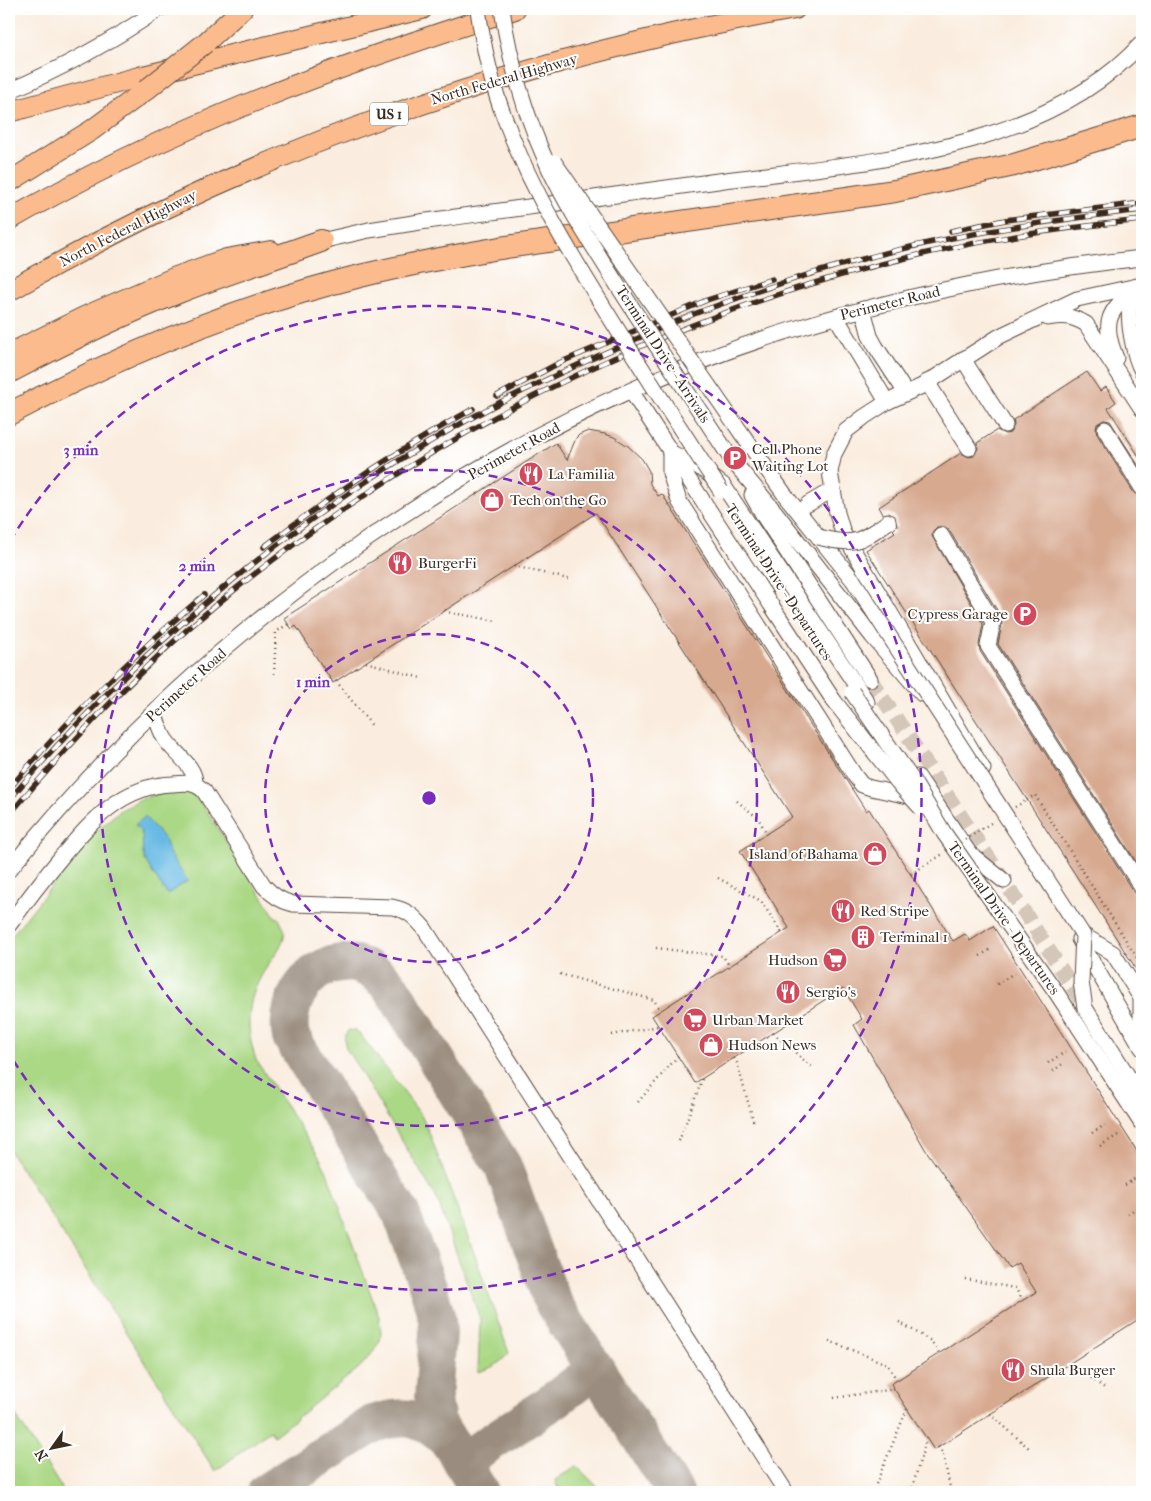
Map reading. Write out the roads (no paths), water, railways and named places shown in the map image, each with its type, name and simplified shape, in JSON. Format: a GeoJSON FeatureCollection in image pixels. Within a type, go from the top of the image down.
{"type":"FeatureCollection","features":[{"type":"Feature","properties":{"kind":"highway"},"geometry":{"type":"LineString","coordinates":[[9,414],[116,363],[184,334],[260,306],[358,277],[500,248],[895,191],[1014,165],[1142,126]]}},
{"type":"Feature","properties":{"kind":"highway"},"geometry":{"type":"LineString","coordinates":[[9,372],[46,352],[136,310],[182,291],[321,241]]}},
{"type":"Feature","properties":{"kind":"main road"},"geometry":{"type":"LineString","coordinates":[[9,182],[92,130],[146,90],[242,9]]}},
{"type":"Feature","properties":{"kind":"main road"},"geometry":{"type":"LineString","coordinates":[[9,112],[139,77],[422,9]]}},
{"type":"Feature","properties":{"kind":"main road"},"geometry":{"type":"LineString","coordinates":[[9,220],[107,168],[285,88],[379,53],[515,9]]}},
{"type":"Feature","properties":{"kind":"main road","name":"North Federal Highway"},"geometry":{"type":"LineString","coordinates":[[9,291],[89,247],[187,198],[273,160],[386,115],[501,78],[610,48],[709,25],[795,9]]}},
{"type":"Feature","properties":{"kind":"main road"},"geometry":{"type":"LineString","coordinates":[[9,354],[92,314],[176,277],[226,260],[321,241]]}},
{"type":"Feature","properties":{"kind":"street"},"geometry":{"type":"LineString","coordinates":[[9,91],[109,41],[159,9]]}},
{"type":"Feature","properties":{"kind":"street","name":"Terminal Drive - Departures"},"geometry":{"type":"LineString","coordinates":[[478,9],[488,64],[504,118],[518,153],[555,227],[680,430],[852,692],[913,781],[944,833],[1056,992],[1142,1124]]}},
{"type":"Feature","properties":{"kind":"street","name":"Terminal Drive - Arrivals"},"geometry":{"type":"LineString","coordinates":[[502,9],[512,63],[536,136],[562,193],[576,218],[732,460],[765,518],[870,679]]}},
{"type":"Feature","properties":{"kind":"street"},"geometry":{"type":"LineString","coordinates":[[321,241],[370,230],[420,222],[856,162],[947,146],[1010,128],[1057,107],[1116,69],[1142,43]]}},
{"type":"Feature","properties":{"kind":"street"},"geometry":{"type":"LineString","coordinates":[[536,136],[785,495],[853,580],[1142,1027]]}},
{"type":"Feature","properties":{"kind":"street","name":"Perimeter Road"},"geometry":{"type":"LineString","coordinates":[[9,870],[92,773],[216,656],[322,572],[366,540],[441,492],[509,452],[631,391],[744,346],[836,317],[922,293],[1035,271],[1142,258]]}},
{"type":"Feature","properties":{"kind":"street"},"geometry":{"type":"LineString","coordinates":[[1142,285],[1077,300],[1000,336],[927,382],[887,402],[864,416],[846,431],[834,454],[830,472],[832,490],[843,533],[970,745],[1142,1048]]}},
{"type":"Feature","properties":{"kind":"street"},"geometry":{"type":"LineString","coordinates":[[1142,285],[1130,303],[1130,319],[1135,354],[1142,371]]}},
{"type":"Feature","properties":{"kind":"street"},"geometry":{"type":"LineString","coordinates":[[1125,383],[1111,348],[1108,328],[1111,312],[1120,300],[1142,285]]}},
{"type":"Feature","properties":{"kind":"street"},"geometry":{"type":"LineString","coordinates":[[863,309],[870,336],[906,393]]}},
{"type":"Feature","properties":{"kind":"street"},"geometry":{"type":"LineString","coordinates":[[1034,320],[1058,316],[1074,317],[1086,324],[1142,409]]}},
{"type":"Feature","properties":{"kind":"street"},"geometry":{"type":"LineString","coordinates":[[836,317],[887,402]]}},
{"type":"Feature","properties":{"kind":"street"},"geometry":{"type":"LineString","coordinates":[[963,359],[1005,425]]}},
{"type":"Feature","properties":{"kind":"street"},"geometry":{"type":"LineString","coordinates":[[927,382],[969,448]]}},
{"type":"Feature","properties":{"kind":"street"},"geometry":{"type":"LineString","coordinates":[[631,391],[834,701],[901,786],[944,833]]}},
{"type":"Feature","properties":{"kind":"street"},"geometry":{"type":"LineString","coordinates":[[1105,429],[1142,488]]}},
{"type":"Feature","properties":{"kind":"street"},"geometry":{"type":"LineString","coordinates":[[670,452],[670,472],[679,501],[855,776],[862,785],[871,788],[935,802]]}},
{"type":"Feature","properties":{"kind":"street"},"geometry":{"type":"LineString","coordinates":[[670,452],[700,467],[723,485],[970,853],[1004,881]]}},
{"type":"Feature","properties":{"kind":"street"},"geometry":{"type":"LineString","coordinates":[[732,460],[872,636],[916,688],[970,745]]}},
{"type":"Feature","properties":{"kind":"street"},"geometry":{"type":"LineString","coordinates":[[808,504],[832,490]]}},
{"type":"Feature","properties":{"kind":"street"},"geometry":{"type":"LineString","coordinates":[[819,537],[851,543],[864,538],[888,522]]}},
{"type":"Feature","properties":{"kind":"street"},"geometry":{"type":"LineString","coordinates":[[940,535],[993,622],[988,646],[1142,888]]}},
{"type":"Feature","properties":{"kind":"street"},"geometry":{"type":"LineString","coordinates":[[154,714],[170,746],[193,772],[195,784]]}},
{"type":"Feature","properties":{"kind":"street"},"geometry":{"type":"LineString","coordinates":[[9,925],[44,878],[94,819],[111,805],[136,792],[162,784],[195,784],[204,791],[264,886],[283,902],[292,904],[392,907],[403,909],[416,917],[786,1492]]}},
{"type":"Feature","properties":{"kind":"street"},"geometry":{"type":"LineString","coordinates":[[1083,935],[1081,982],[1085,1008],[1136,1090],[1142,1103]]}},
{"type":"Feature","properties":{"kind":"water"},"geometry":{"type":"Polygon","coordinates":[[[145,817],[166,841],[169,853],[188,881],[167,894],[150,869],[143,854],[142,835],[135,825],[145,817]]]}},
{"type":"Feature","properties":{"kind":"tunnel"},"geometry":{"type":"LineString","coordinates":[[870,679],[1085,1006]]}},
{"type":"Feature","properties":{"kind":"railway"},"geometry":{"type":"LineString","coordinates":[[951,231],[1005,220],[1142,203]]}},
{"type":"Feature","properties":{"kind":"railway"},"geometry":{"type":"LineString","coordinates":[[9,800],[61,741],[116,684],[174,630],[234,579],[297,530],[361,485],[428,443],[497,404],[582,363],[693,314],[819,271],[901,249],[954,238],[1034,224],[1142,210]]}},
{"type":"Feature","properties":{"kind":"railway"},"geometry":{"type":"LineString","coordinates":[[9,815],[89,724],[146,667],[238,587],[316,529],[396,475],[479,426],[564,381],[651,342],[741,307],[833,277],[927,253],[1007,237],[1142,220]]}},
{"type":"Feature","properties":{"kind":"railway"},"geometry":{"type":"LineString","coordinates":[[497,396],[559,363],[707,300],[772,279]]}},
{"type":"Feature","properties":{"kind":"railway"},"geometry":{"type":"LineString","coordinates":[[264,547],[366,474],[418,440],[473,409]]}},
{"type":"Feature","properties":{"kind":"railway"},"geometry":{"type":"LineString","coordinates":[[9,789],[54,737],[102,688],[204,595]]}},
{"type":"Feature","properties":{"kind":"place","name":"Cell Phone Waiting Lot"},"geometry":{"type":"Point","coordinates":[735,458]}},
{"type":"Feature","properties":{"kind":"place","name":"La Familia"},"geometry":{"type":"Point","coordinates":[531,474]}},
{"type":"Feature","properties":{"kind":"place","name":"Tech on the Go"},"geometry":{"type":"Point","coordinates":[492,500]}},
{"type":"Feature","properties":{"kind":"place","name":"BurgerFi"},"geometry":{"type":"Point","coordinates":[400,563]}},
{"type":"Feature","properties":{"kind":"place","name":"Cypress Garage"},"geometry":{"type":"Point","coordinates":[1025,614]}},
{"type":"Feature","properties":{"kind":"place","name":"Island of Bahama"},"geometry":{"type":"Point","coordinates":[875,854]}},
{"type":"Feature","properties":{"kind":"place","name":"Red Stripe"},"geometry":{"type":"Point","coordinates":[843,911]}},
{"type":"Feature","properties":{"kind":"place","name":"Terminal 1"},"geometry":{"type":"Point","coordinates":[863,937]}},
{"type":"Feature","properties":{"kind":"place","name":"Hudson"},"geometry":{"type":"Point","coordinates":[835,960]}},
{"type":"Feature","properties":{"kind":"place","name":"Sergio's"},"geometry":{"type":"Point","coordinates":[788,992]}},
{"type":"Feature","properties":{"kind":"place","name":"Urban Market"},"geometry":{"type":"Point","coordinates":[695,1020]}},
{"type":"Feature","properties":{"kind":"place","name":"Hudson News"},"geometry":{"type":"Point","coordinates":[711,1045]}},
{"type":"Feature","properties":{"kind":"place","name":"Shula Burger"},"geometry":{"type":"Point","coordinates":[1013,1370]}}]}
